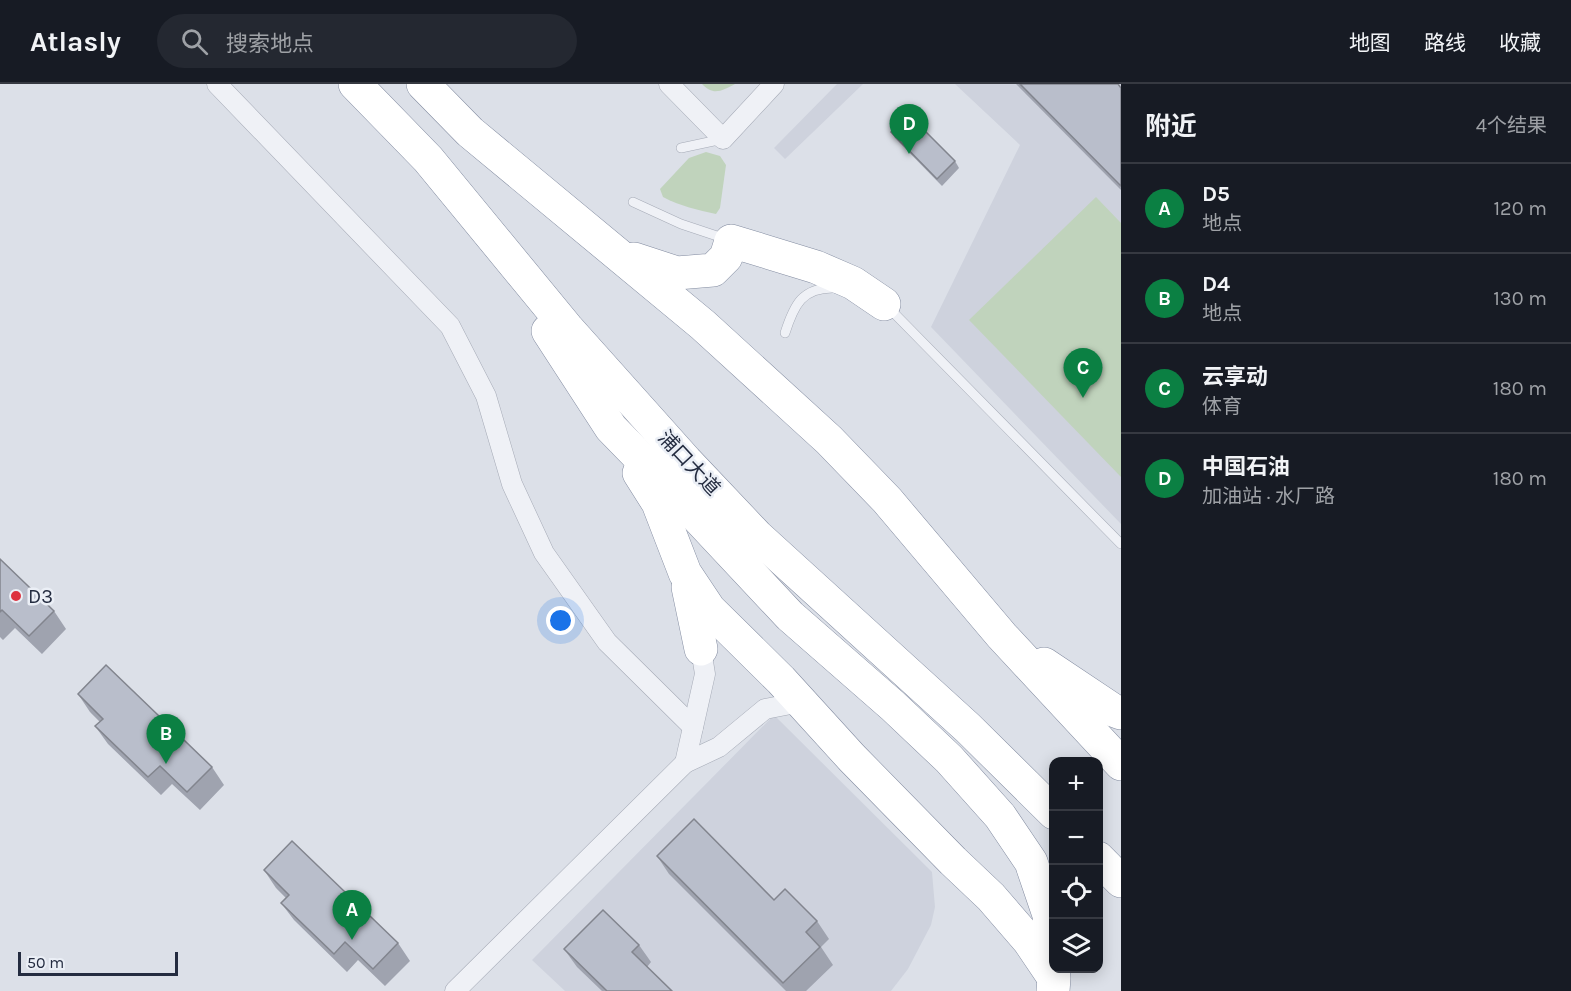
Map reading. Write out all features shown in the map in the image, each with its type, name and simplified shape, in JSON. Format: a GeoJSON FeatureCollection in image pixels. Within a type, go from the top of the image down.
{"type":"FeatureCollection","features":[{"type":"Feature","properties":{"kind":"highway","name":"浦口大道"},"geometry":{"type":"LineString","coordinates":[[355,84],[428,159],[567,328],[686,461],[757,536],[968,728],[1051,811]]}},
{"type":"Feature","properties":{"kind":"highway"},"geometry":{"type":"LineString","coordinates":[[423,84],[470,132],[703,325],[829,440],[887,500],[1002,636],[1121,764]]}},
{"type":"Feature","properties":{"kind":"highway"},"geometry":{"type":"LineString","coordinates":[[470,210],[657,503],[685,573],[701,649]]}},
{"type":"Feature","properties":{"kind":"highway"},"geometry":{"type":"LineString","coordinates":[[618,254],[677,273],[713,270],[726,257],[731,241],[816,267],[853,283],[884,304]]}},
{"type":"Feature","properties":{"kind":"highway"},"geometry":{"type":"LineString","coordinates":[[611,428],[790,616],[893,706],[949,759],[1000,816],[1031,862],[1049,915],[1053,984]]}},
{"type":"Feature","properties":{"kind":"highway"},"geometry":{"type":"LineString","coordinates":[[685,573],[709,609],[781,680],[852,758],[991,897],[1029,941],[1053,984]]}},
{"type":"Feature","properties":{"kind":"highway"},"geometry":{"type":"LineString","coordinates":[[1002,636],[1113,710],[1121,713]]}},
{"type":"Feature","properties":{"kind":"highway"},"geometry":{"type":"LineString","coordinates":[[1103,863],[1121,881]]}},
{"type":"Feature","properties":{"kind":"street"},"geometry":{"type":"LineString","coordinates":[[217,84],[450,326],[486,396],[512,484],[544,553],[607,642],[693,728]]}},
{"type":"Feature","properties":{"kind":"street"},"geometry":{"type":"LineString","coordinates":[[669,84],[723,139],[774,84]]}},
{"type":"Feature","properties":{"kind":"street"},"geometry":{"type":"LineString","coordinates":[[684,763],[705,674],[701,649]]}},
{"type":"Feature","properties":{"kind":"street"},"geometry":{"type":"LineString","coordinates":[[454,991],[684,763],[719,747],[765,709],[801,702]]}},
{"type":"Feature","properties":{"kind":"lane"},"geometry":{"type":"LineString","coordinates":[[681,148],[723,139]]}},
{"type":"Feature","properties":{"kind":"lane"},"geometry":{"type":"LineString","coordinates":[[633,202],[681,224],[731,241]]}},
{"type":"Feature","properties":{"kind":"lane"},"geometry":{"type":"LineString","coordinates":[[785,333],[792,310],[804,296],[825,288],[846,288],[884,304],[1121,544]]}},
{"type":"Feature","properties":{"kind":"shaded area"},"geometry":{"type":"Polygon","coordinates":[[[837,84],[863,84],[785,159],[774,148],[837,84]]]}},
{"type":"Feature","properties":{"kind":"shaded area"},"geometry":{"type":"Polygon","coordinates":[[[955,84],[1121,84],[1121,524],[931,327],[1020,145],[955,84]]]}},
{"type":"Feature","properties":{"kind":"shaded area"},"geometry":{"type":"Polygon","coordinates":[[[774,715],[932,872],[935,907],[931,925],[908,969],[891,991],[565,991],[532,960],[774,715]]]}},
{"type":"Feature","properties":{"kind":"green space"},"geometry":{"type":"Polygon","coordinates":[[[702,84],[735,84],[726,89],[714,91],[702,84]]]}},
{"type":"Feature","properties":{"kind":"green space"},"geometry":{"type":"Polygon","coordinates":[[[706,152],[720,156],[726,165],[720,208],[716,214],[669,200],[663,197],[660,189],[689,158],[706,152]]]}},
{"type":"Feature","properties":{"kind":"green space"},"geometry":{"type":"Polygon","coordinates":[[[1096,197],[1121,223],[1121,477],[969,320],[1096,197]]]}},
{"type":"Feature","properties":{"kind":"building"},"geometry":{"type":"Polygon","coordinates":[[[1020,84],[1118,84],[1121,88],[1121,186],[1020,84]]]}},
{"type":"Feature","properties":{"kind":"building"},"geometry":{"type":"Polygon","coordinates":[[[908,114],[955,161],[937,179],[891,132],[908,114]]]}},
{"type":"Feature","properties":{"kind":"building","name":"D3"},"geometry":{"type":"Polygon","coordinates":[[[0,559],[54,611],[29,636],[2,610],[0,612],[0,559]]]}},
{"type":"Feature","properties":{"kind":"building"},"geometry":{"type":"Polygon","coordinates":[[[106,665],[212,767],[187,792],[160,766],[148,777],[95,726],[103,719],[78,694],[106,665]]]}},
{"type":"Feature","properties":{"kind":"building"},"geometry":{"type":"Polygon","coordinates":[[[694,819],[774,900],[785,889],[817,921],[806,932],[820,947],[783,983],[657,856],[694,819]]]}},
{"type":"Feature","properties":{"kind":"building"},"geometry":{"type":"Polygon","coordinates":[[[292,841],[398,943],[373,969],[345,942],[334,954],[281,903],[289,895],[264,870],[292,841]]]}},
{"type":"Feature","properties":{"kind":"building"},"geometry":{"type":"Polygon","coordinates":[[[603,910],[639,945],[632,952],[672,991],[607,991],[564,949],[603,910]]]}},
{"type":"Feature","properties":{"kind":"place","name":"中国石油"},"geometry":{"type":"Point","coordinates":[909,154]}},
{"type":"Feature","properties":{"kind":"place","name":"云享动"},"geometry":{"type":"Point","coordinates":[1083,398]}},
{"type":"Feature","properties":{"kind":"place","name":"D3"},"geometry":{"type":"Point","coordinates":[16,596]}},
{"type":"Feature","properties":{"kind":"place","name":"D4"},"geometry":{"type":"Point","coordinates":[166,764]}},
{"type":"Feature","properties":{"kind":"place","name":"D5"},"geometry":{"type":"Point","coordinates":[352,940]}}]}
